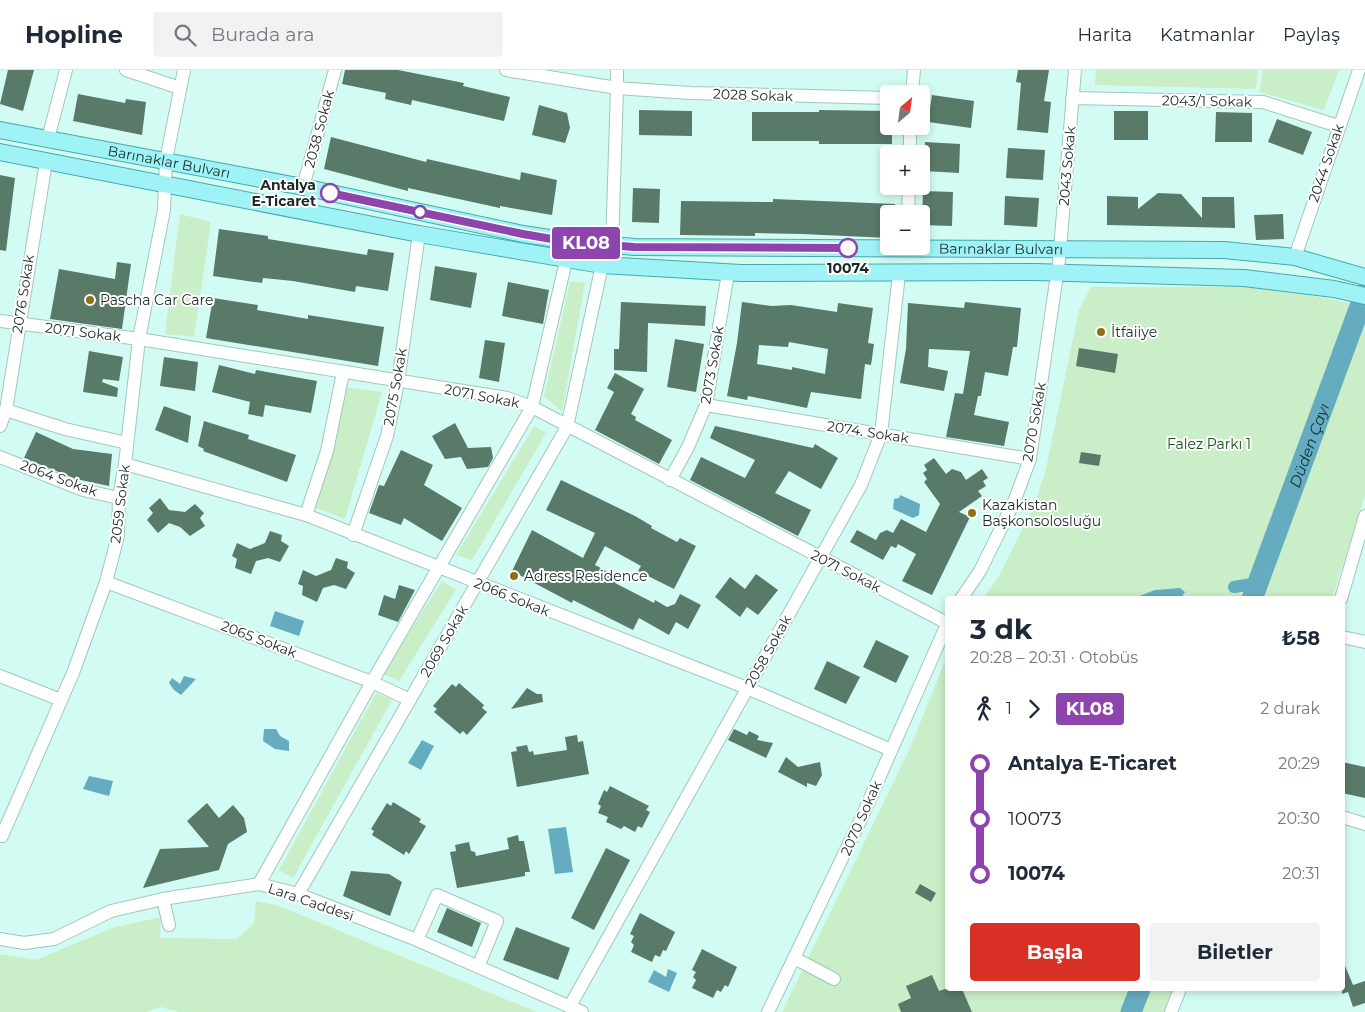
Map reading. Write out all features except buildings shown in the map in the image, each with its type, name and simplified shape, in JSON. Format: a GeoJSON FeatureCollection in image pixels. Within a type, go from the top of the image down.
{"type":"FeatureCollection","features":[{"type":"Feature","properties":{"kind":"main road","name":"Barınaklar Bulvarı"},"geometry":{"type":"LineString","coordinates":[[0,130],[303,187],[523,234],[612,246],[880,247]]}},
{"type":"Feature","properties":{"kind":"main road","name":"Barınaklar Bulvarı"},"geometry":{"type":"LineString","coordinates":[[0,152],[419,234],[602,265],[728,273],[899,274],[1224,250],[1295,256],[1358,275]]}},
{"type":"Feature","properties":{"kind":"main road","name":"Barınaklar Bulvarı"},"geometry":{"type":"LineString","coordinates":[[930,249],[1244,278],[1345,291],[1365,296]]}},
{"type":"Feature","properties":{"kind":"street"},"geometry":{"type":"LineString","coordinates":[[48,139],[66,70]]}},
{"type":"Feature","properties":{"kind":"street"},"geometry":{"type":"LineString","coordinates":[[126,70],[180,88]]}},
{"type":"Feature","properties":{"kind":"street","name":"2059 Sokak"},"geometry":{"type":"LineString","coordinates":[[1,836],[61,700],[106,582],[118,536],[119,498],[126,464],[126,443],[139,339],[164,210],[166,160],[184,70]]}},
{"type":"Feature","properties":{"kind":"street","name":"2038 Sokak"},"geometry":{"type":"LineString","coordinates":[[303,187],[334,70]]}},
{"type":"Feature","properties":{"kind":"street","name":"2028 Sokak"},"geometry":{"type":"LineString","coordinates":[[506,70],[585,84],[690,94],[880,98]]}},
{"type":"Feature","properties":{"kind":"street"},"geometry":{"type":"LineString","coordinates":[[612,246],[617,70]]}},
{"type":"Feature","properties":{"kind":"street"},"geometry":{"type":"LineString","coordinates":[[913,85],[914,70]]}},
{"type":"Feature","properties":{"kind":"street","name":"2043 Sokak"},"geometry":{"type":"LineString","coordinates":[[1059,261],[1075,70]]}},
{"type":"Feature","properties":{"kind":"street","name":"2044 Sokak"},"geometry":{"type":"LineString","coordinates":[[1295,256],[1338,126],[1360,70]]}},
{"type":"Feature","properties":{"kind":"street","name":"2043/1 Sokak"},"geometry":{"type":"LineString","coordinates":[[1072,98],[1263,102],[1338,126]]}},
{"type":"Feature","properties":{"kind":"street","name":"2076 Sokak"},"geometry":{"type":"LineString","coordinates":[[0,426],[6,410],[18,324],[46,162]]}},
{"type":"Feature","properties":{"kind":"street","name":"2075 Sokak"},"geometry":{"type":"LineString","coordinates":[[353,535],[387,436],[398,382],[419,234]]}},
{"type":"Feature","properties":{"kind":"street"},"geometry":{"type":"LineString","coordinates":[[259,884],[372,682],[532,407],[566,260]]}},
{"type":"Feature","properties":{"kind":"street","name":"2070 Sokak"},"geometry":{"type":"LineString","coordinates":[[963,596],[989,554],[1014,502],[1030,459],[1059,261]]}},
{"type":"Feature","properties":{"kind":"street","name":"2069 Sokak"},"geometry":{"type":"LineString","coordinates":[[298,894],[567,427],[602,265]]}},
{"type":"Feature","properties":{"kind":"street","name":"2073 Sokak"},"geometry":{"type":"LineString","coordinates":[[670,480],[688,448],[706,405],[728,273]]}},
{"type":"Feature","properties":{"kind":"street","name":"2058 Sokak"},"geometry":{"type":"LineString","coordinates":[[570,1006],[861,485],[881,434],[899,274]]}},
{"type":"Feature","properties":{"kind":"street","name":"2071 Sokak"},"geometry":{"type":"LineString","coordinates":[[0,322],[139,339],[507,398],[532,407],[567,427],[945,621]]}},
{"type":"Feature","properties":{"kind":"street"},"geometry":{"type":"LineString","coordinates":[[306,516],[327,450],[343,373]]}},
{"type":"Feature","properties":{"kind":"street","name":"2074. Sokak"},"geometry":{"type":"LineString","coordinates":[[706,405],[1030,459]]}},
{"type":"Feature","properties":{"kind":"street"},"geometry":{"type":"LineString","coordinates":[[6,410],[65,429],[126,443]]}},
{"type":"Feature","properties":{"kind":"street","name":"2064 Sokak"},"geometry":{"type":"LineString","coordinates":[[0,457],[83,490],[119,498]]}},
{"type":"Feature","properties":{"kind":"street","name":"2066 Sokak"},"geometry":{"type":"LineString","coordinates":[[126,464],[306,516],[440,566],[477,584],[747,688],[891,750]]}},
{"type":"Feature","properties":{"kind":"street"},"geometry":{"type":"LineString","coordinates":[[1342,596],[1365,516]]}},
{"type":"Feature","properties":{"kind":"street","name":"2065 Sokak"},"geometry":{"type":"LineString","coordinates":[[106,582],[372,682],[410,700]]}},
{"type":"Feature","properties":{"kind":"street","name":"2070 Sokak"},"geometry":{"type":"LineString","coordinates":[[768,1012],[796,959],[860,821],[945,627]]}},
{"type":"Feature","properties":{"kind":"street"},"geometry":{"type":"LineString","coordinates":[[1345,638],[1365,642]]}},
{"type":"Feature","properties":{"kind":"street"},"geometry":{"type":"LineString","coordinates":[[0,676],[61,700]]}},
{"type":"Feature","properties":{"kind":"street"},"geometry":{"type":"LineString","coordinates":[[1345,818],[1365,824]]}},
{"type":"Feature","properties":{"kind":"street","name":"Lara Caddesi"},"geometry":{"type":"LineString","coordinates":[[0,939],[24,943],[54,939],[112,911],[163,899],[259,884],[298,894],[417,940],[582,1012]]}},
{"type":"Feature","properties":{"kind":"street"},"geometry":{"type":"LineString","coordinates":[[417,940],[437,895],[497,921],[478,967]]}},
{"type":"Feature","properties":{"kind":"street"},"geometry":{"type":"LineString","coordinates":[[163,899],[169,925]]}},
{"type":"Feature","properties":{"kind":"street"},"geometry":{"type":"LineString","coordinates":[[796,959],[834,979]]}},
{"type":"Feature","properties":{"kind":"street"},"geometry":{"type":"LineString","coordinates":[[1171,1012],[1179,991]]}},
{"type":"Feature","properties":{"kind":"green space"},"geometry":{"type":"Polygon","coordinates":[[[1096,70],[1258,70],[1256,89],[1095,85],[1096,70]]]}},
{"type":"Feature","properties":{"kind":"green space"},"geometry":{"type":"Polygon","coordinates":[[[1263,70],[1339,70],[1324,110],[1259,92],[1263,70]]]}},
{"type":"Feature","properties":{"kind":"green space"},"geometry":{"type":"Polygon","coordinates":[[[180,214],[211,222],[194,337],[165,334],[180,214]]]}},
{"type":"Feature","properties":{"kind":"green space"},"geometry":{"type":"Polygon","coordinates":[[[570,281],[585,283],[562,412],[544,396],[570,281]]]}},
{"type":"Feature","properties":{"kind":"green space","name":"Falez Parkı 1"},"geometry":{"type":"Polygon","coordinates":[[[1091,287],[1248,287],[1321,297],[1365,307],[1365,495],[1333,596],[985,596],[999,576],[1033,508],[1045,473],[1079,310],[1091,287]]]}},
{"type":"Feature","properties":{"kind":"green space"},"geometry":{"type":"Polygon","coordinates":[[[345,387],[382,392],[345,519],[313,507],[335,448],[345,387]]]}},
{"type":"Feature","properties":{"kind":"green space"},"geometry":{"type":"Polygon","coordinates":[[[534,426],[546,433],[472,560],[456,555],[534,426]]]}},
{"type":"Feature","properties":{"kind":"green space"},"geometry":{"type":"Polygon","coordinates":[[[442,581],[456,590],[399,681],[383,674],[442,581]]]}},
{"type":"Feature","properties":{"kind":"green space"},"geometry":{"type":"Polygon","coordinates":[[[945,661],[945,991],[1172,991],[1166,1012],[782,1012],[911,746],[945,661]]]}},
{"type":"Feature","properties":{"kind":"green space"},"geometry":{"type":"Polygon","coordinates":[[[376,693],[392,700],[293,878],[279,870],[376,693]]]}},
{"type":"Feature","properties":{"kind":"green space"},"geometry":{"type":"Polygon","coordinates":[[[256,901],[279,906],[537,1012],[179,1012],[161,1007],[146,1012],[0,1012],[0,954],[36,960],[112,928],[161,917],[160,938],[237,939],[254,923],[256,901]]]}},
{"type":"Feature","properties":{"kind":"water"},"geometry":{"type":"Polygon","coordinates":[[[900,495],[920,504],[919,515],[913,518],[893,509],[894,499],[899,498],[900,495]]]}},
{"type":"Feature","properties":{"kind":"water"},"geometry":{"type":"Polygon","coordinates":[[[1180,588],[1185,592],[1182,596],[1140,596],[1155,590],[1180,588]]]}},
{"type":"Feature","properties":{"kind":"water"},"geometry":{"type":"Polygon","coordinates":[[[275,611],[304,621],[299,636],[270,626],[275,611]]]}},
{"type":"Feature","properties":{"kind":"water"},"geometry":{"type":"Polygon","coordinates":[[[184,676],[196,679],[181,695],[169,683],[172,678],[180,684],[184,676]]]}},
{"type":"Feature","properties":{"kind":"water"},"geometry":{"type":"Polygon","coordinates":[[[264,729],[276,729],[280,736],[289,741],[289,751],[275,749],[263,741],[264,729]]]}},
{"type":"Feature","properties":{"kind":"water"},"geometry":{"type":"Polygon","coordinates":[[[422,740],[434,746],[421,770],[408,763],[422,740]]]}},
{"type":"Feature","properties":{"kind":"water"},"geometry":{"type":"Polygon","coordinates":[[[89,776],[113,781],[109,796],[83,789],[89,776]]]}},
{"type":"Feature","properties":{"kind":"water"},"geometry":{"type":"Polygon","coordinates":[[[566,827],[573,872],[555,874],[548,829],[566,827]]]}},
{"type":"Feature","properties":{"kind":"water"},"geometry":{"type":"Polygon","coordinates":[[[668,969],[677,973],[669,992],[648,982],[654,970],[666,977],[668,969]]]}},
{"type":"Feature","properties":{"kind":"waterway","name":"Düden Çayı"},"geometry":{"type":"LineString","coordinates":[[1253,596],[1365,293]]}},
{"type":"Feature","properties":{"kind":"waterway"},"geometry":{"type":"LineString","coordinates":[[1234,587],[1258,583]]}},
{"type":"Feature","properties":{"kind":"waterway","name":"Düden Çayı"},"geometry":{"type":"LineString","coordinates":[[1131,1012],[1139,991]]}},
{"type":"Feature","properties":{"kind":"bus line","name":"KL08"},"geometry":{"type":"LineString","coordinates":[[330,193],[569,242],[634,247],[848,248]]}},
{"type":"Feature","properties":{"kind":"place","name":"Antalya E-Ticaret"},"geometry":{"type":"Point","coordinates":[330,193]}},
{"type":"Feature","properties":{"kind":"place","name":"10074"},"geometry":{"type":"Point","coordinates":[848,248]}},
{"type":"Feature","properties":{"kind":"place","name":"Pascha Car Care"},"geometry":{"type":"Point","coordinates":[90,300]}},
{"type":"Feature","properties":{"kind":"place","name":"İtfaiiye"},"geometry":{"type":"Point","coordinates":[1101,332]}},
{"type":"Feature","properties":{"kind":"place","name":"Kazakistan Başkonsolosluğu"},"geometry":{"type":"Point","coordinates":[972,513]}},
{"type":"Feature","properties":{"kind":"place","name":"Adress Residence"},"geometry":{"type":"Point","coordinates":[514,576]}}]}
